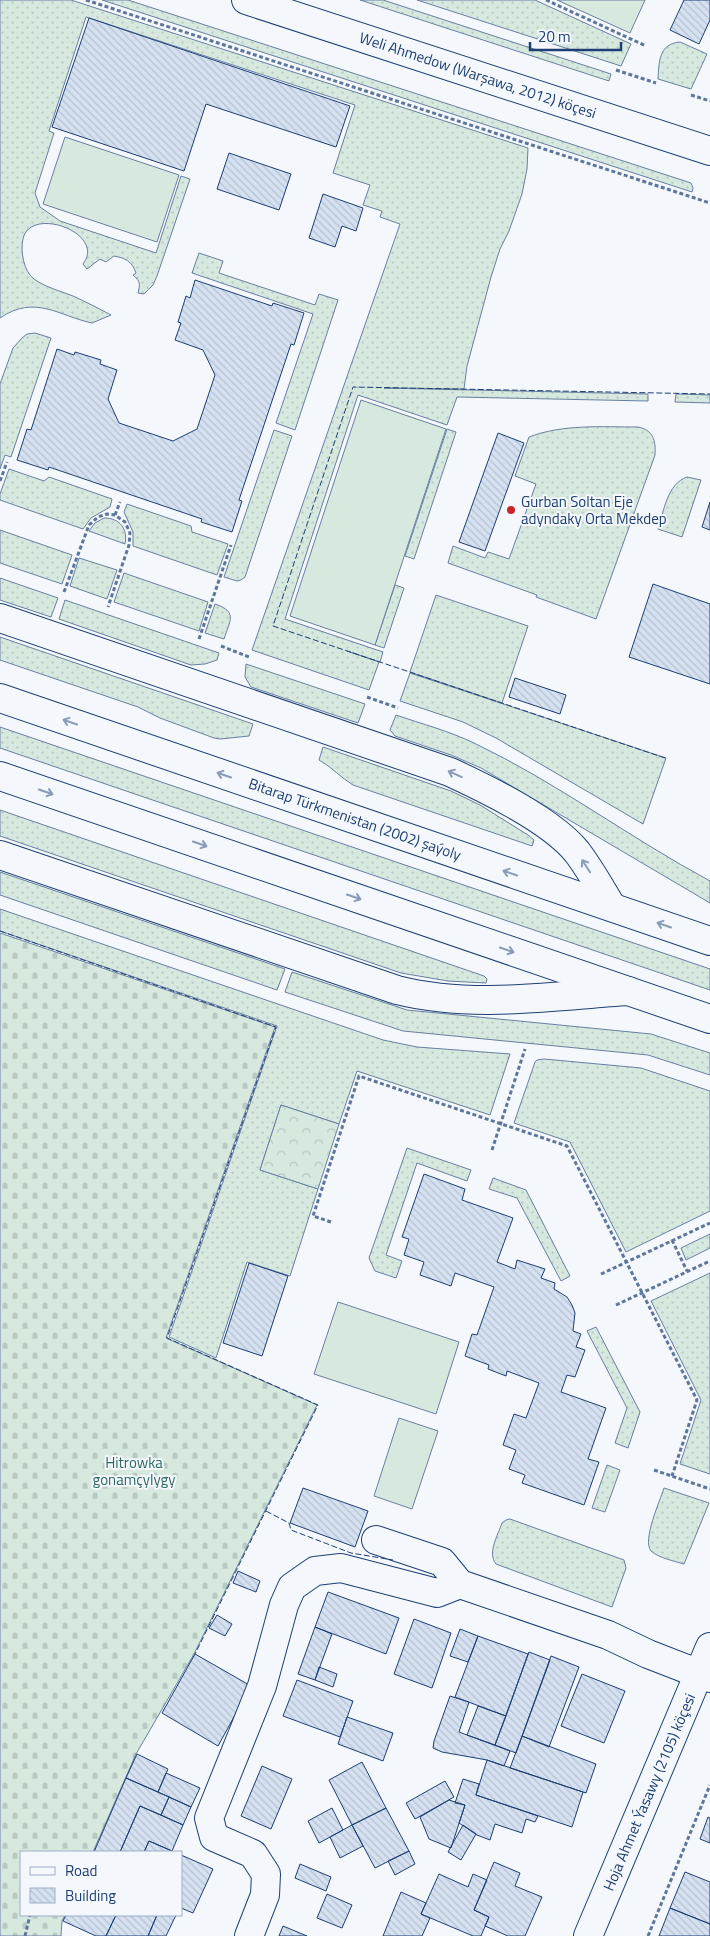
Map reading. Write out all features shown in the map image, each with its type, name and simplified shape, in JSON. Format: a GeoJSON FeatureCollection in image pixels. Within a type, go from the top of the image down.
{"type":"FeatureCollection","features":[{"type":"Feature","properties":{"kind":"street","name":"Weli Ahmedow (Warşawa, 2012) köçesi"},"geometry":{"type":"LineString","coordinates":[[246,0],[710,151]]}},
{"type":"Feature","properties":{"kind":"street"},"geometry":{"type":"LineString","coordinates":[[0,618],[450,772],[476,784],[545,824],[576,851],[612,907]]}},
{"type":"Feature","properties":{"kind":"street","name":"Bitarap Türkmenistan (2002) şaýoly"},"geometry":{"type":"LineString","coordinates":[[0,698],[710,942]]}},
{"type":"Feature","properties":{"kind":"street"},"geometry":{"type":"LineString","coordinates":[[0,776],[710,1019]]}},
{"type":"Feature","properties":{"kind":"street"},"geometry":{"type":"LineString","coordinates":[[0,855],[412,994],[485,1001],[628,991]]}},
{"type":"Feature","properties":{"kind":"street"},"geometry":{"type":"LineString","coordinates":[[376,1540],[442,1562],[460,1584],[608,1635],[648,1654],[704,1676]]}},
{"type":"Feature","properties":{"kind":"street"},"geometry":{"type":"LineString","coordinates":[[249,1936],[265,1895],[266,1874],[253,1854],[214,1837],[209,1818],[262,1686],[284,1605],[292,1586],[315,1571],[341,1568],[437,1592],[460,1584]]}},
{"type":"Feature","properties":{"kind":"street","name":"Hoja Ahmet Ýasawy (2105) köçesi"},"geometry":{"type":"LineString","coordinates":[[588,1936],[704,1676],[710,1647]]}},
{"type":"Feature","properties":{"kind":"path"},"geometry":{"type":"LineString","coordinates":[[86,0],[710,203]]}},
{"type":"Feature","properties":{"kind":"path"},"geometry":{"type":"LineString","coordinates":[[546,0],[646,46]]}},
{"type":"Feature","properties":{"kind":"path"},"geometry":{"type":"LineString","coordinates":[[616,70],[656,83]]}},
{"type":"Feature","properties":{"kind":"path"},"geometry":{"type":"LineString","coordinates":[[691,95],[710,101]]}},
{"type":"Feature","properties":{"kind":"path"},"geometry":{"type":"LineString","coordinates":[[0,481],[6,462]]}},
{"type":"Feature","properties":{"kind":"path"},"geometry":{"type":"LineString","coordinates":[[115,515],[120,502]]}},
{"type":"Feature","properties":{"kind":"path"},"geometry":{"type":"LineString","coordinates":[[64,592],[89,525],[98,517],[107,514],[115,515],[124,522],[130,533],[130,539],[108,608]]}},
{"type":"Feature","properties":{"kind":"path"},"geometry":{"type":"LineString","coordinates":[[199,639],[231,545]]}},
{"type":"Feature","properties":{"kind":"path"},"geometry":{"type":"LineString","coordinates":[[221,646],[249,657]]}},
{"type":"Feature","properties":{"kind":"path"},"geometry":{"type":"LineString","coordinates":[[367,697],[398,708]]}},
{"type":"Feature","properties":{"kind":"path"},"geometry":{"type":"LineString","coordinates":[[492,1150],[525,1049]]}},
{"type":"Feature","properties":{"kind":"path"},"geometry":{"type":"LineString","coordinates":[[330,1222],[313,1216],[359,1076],[568,1146],[697,1400],[672,1476]]}},
{"type":"Feature","properties":{"kind":"path"},"geometry":{"type":"LineString","coordinates":[[600,1274],[710,1223]]}},
{"type":"Feature","properties":{"kind":"path"},"geometry":{"type":"LineString","coordinates":[[672,1240],[687,1272]]}},
{"type":"Feature","properties":{"kind":"path"},"geometry":{"type":"LineString","coordinates":[[616,1305],[710,1261]]}},
{"type":"Feature","properties":{"kind":"path"},"geometry":{"type":"LineString","coordinates":[[654,1470],[710,1489]]}},
{"type":"Feature","properties":{"kind":"path"},"geometry":{"type":"LineString","coordinates":[[648,1936],[710,1785]]}},
{"type":"Feature","properties":{"kind":"path"},"geometry":{"type":"LineString","coordinates":[[25,1936],[30,1916]]}},
{"type":"Feature","properties":{"kind":"green space"},"geometry":{"type":"Polygon","coordinates":[[[0,0],[71,0],[528,148],[527,169],[522,194],[491,277],[467,366],[464,389],[384,388],[648,394],[648,401],[457,397],[447,425],[358,395],[285,619],[383,652],[380,662],[347,651],[379,662],[369,690],[252,650],[400,224],[380,217],[382,211],[363,205],[370,185],[333,173],[355,105],[86,17],[49,131],[54,133],[35,193],[40,207],[60,221],[156,253],[181,176],[190,179],[157,276],[153,285],[144,294],[138,293],[139,283],[133,275],[136,273],[128,261],[114,256],[106,262],[100,259],[87,269],[83,264],[88,253],[85,242],[65,227],[39,224],[29,229],[22,244],[24,261],[31,276],[53,289],[73,296],[111,315],[92,323],[36,307],[13,311],[0,318],[0,0]]]}},
{"type":"Feature","properties":{"kind":"green space"},"geometry":{"type":"Polygon","coordinates":[[[102,0],[128,0],[691,183],[692,192],[102,0]]]}},
{"type":"Feature","properties":{"kind":"green space"},"geometry":{"type":"Polygon","coordinates":[[[360,0],[383,0],[611,74],[609,81],[360,0]]]}},
{"type":"Feature","properties":{"kind":"green space"},"geometry":{"type":"Polygon","coordinates":[[[417,0],[535,0],[631,44],[621,66],[417,0]]]}},
{"type":"Feature","properties":{"kind":"green space"},"geometry":{"type":"Polygon","coordinates":[[[557,0],[645,0],[630,33],[557,0]]]}},
{"type":"Feature","properties":{"kind":"green space"},"geometry":{"type":"Polygon","coordinates":[[[680,42],[707,54],[691,89],[658,79],[660,60],[664,50],[673,43],[680,42]]]}},
{"type":"Feature","properties":{"kind":"green space"},"geometry":{"type":"Polygon","coordinates":[[[65,137],[179,175],[157,242],[43,204],[65,137]]]}},
{"type":"Feature","properties":{"kind":"green space"},"geometry":{"type":"Polygon","coordinates":[[[199,253],[223,261],[219,273],[315,305],[319,294],[338,300],[295,430],[276,423],[313,314],[192,273],[199,253]]]}},
{"type":"Feature","properties":{"kind":"green space"},"geometry":{"type":"Polygon","coordinates":[[[35,333],[51,338],[11,457],[5,455],[0,469],[0,384],[13,348],[27,334],[35,333]]]}},
{"type":"Feature","properties":{"kind":"green space"},"geometry":{"type":"Polygon","coordinates":[[[676,394],[710,395],[710,403],[675,402],[676,394]]]}},
{"type":"Feature","properties":{"kind":"green space"},"geometry":{"type":"Polygon","coordinates":[[[361,400],[446,429],[375,645],[290,616],[361,400]]]}},
{"type":"Feature","properties":{"kind":"green space"},"geometry":{"type":"Polygon","coordinates":[[[569,428],[643,428],[652,436],[655,445],[655,455],[596,619],[536,597],[537,595],[448,563],[453,546],[485,558],[488,552],[509,559],[536,484],[515,476],[529,437],[569,428]]]}},
{"type":"Feature","properties":{"kind":"green space"},"geometry":{"type":"Polygon","coordinates":[[[447,429],[456,432],[414,559],[405,556],[447,429]]]}},
{"type":"Feature","properties":{"kind":"green space"},"geometry":{"type":"Polygon","coordinates":[[[274,430],[292,436],[245,577],[237,581],[224,577],[274,430]]]}},
{"type":"Feature","properties":{"kind":"green space"},"geometry":{"type":"Polygon","coordinates":[[[9,469],[44,481],[49,477],[112,499],[110,507],[91,518],[83,529],[0,500],[0,494],[9,469]]]}},
{"type":"Feature","properties":{"kind":"green space"},"geometry":{"type":"Polygon","coordinates":[[[687,477],[701,480],[682,537],[658,529],[667,499],[675,486],[687,477]]]}},
{"type":"Feature","properties":{"kind":"green space"},"geometry":{"type":"Polygon","coordinates":[[[127,504],[191,526],[192,532],[228,544],[217,575],[133,546],[133,532],[124,512],[127,504]]]}},
{"type":"Feature","properties":{"kind":"green space"},"geometry":{"type":"Polygon","coordinates":[[[104,518],[114,520],[122,525],[126,539],[125,544],[89,531],[95,523],[104,518]]]}},
{"type":"Feature","properties":{"kind":"green space"},"geometry":{"type":"Polygon","coordinates":[[[0,530],[72,555],[62,584],[0,563],[0,530]]]}},
{"type":"Feature","properties":{"kind":"green space"},"geometry":{"type":"Polygon","coordinates":[[[79,558],[117,570],[107,599],[70,586],[79,558]]]}},
{"type":"Feature","properties":{"kind":"green space"},"geometry":{"type":"Polygon","coordinates":[[[124,573],[208,602],[199,631],[114,602],[124,573]]]}},
{"type":"Feature","properties":{"kind":"green space"},"geometry":{"type":"Polygon","coordinates":[[[0,578],[58,598],[51,617],[0,600],[0,578]]]}},
{"type":"Feature","properties":{"kind":"green space"},"geometry":{"type":"Polygon","coordinates":[[[395,585],[404,588],[384,648],[375,645],[395,585]]]}},
{"type":"Feature","properties":{"kind":"green space"},"geometry":{"type":"Polygon","coordinates":[[[436,595],[528,626],[502,703],[410,672],[436,595]]]}},
{"type":"Feature","properties":{"kind":"green space"},"geometry":{"type":"Polygon","coordinates":[[[65,600],[219,653],[217,660],[205,664],[191,665],[59,619],[65,600]]]}},
{"type":"Feature","properties":{"kind":"green space"},"geometry":{"type":"Polygon","coordinates":[[[215,604],[227,610],[230,614],[230,622],[224,639],[205,633],[215,604]]]}},
{"type":"Feature","properties":{"kind":"green space"},"geometry":{"type":"Polygon","coordinates":[[[0,637],[253,724],[249,736],[214,738],[160,718],[138,707],[0,660],[0,637]]]}},
{"type":"Feature","properties":{"kind":"green space"},"geometry":{"type":"Polygon","coordinates":[[[246,664],[365,704],[358,723],[251,687],[245,677],[246,664]]]}},
{"type":"Feature","properties":{"kind":"green space"},"geometry":{"type":"Polygon","coordinates":[[[410,673],[666,758],[643,824],[496,738],[463,722],[400,701],[410,673]]]}},
{"type":"Feature","properties":{"kind":"green space"},"geometry":{"type":"Polygon","coordinates":[[[396,715],[474,743],[564,792],[651,847],[710,881],[710,903],[481,768],[451,755],[395,736],[390,730],[396,715]]]}},
{"type":"Feature","properties":{"kind":"green space"},"geometry":{"type":"Polygon","coordinates":[[[0,727],[710,969],[710,990],[0,748],[0,727]]]}},
{"type":"Feature","properties":{"kind":"green space"},"geometry":{"type":"Polygon","coordinates":[[[323,747],[451,791],[480,805],[528,835],[534,840],[532,846],[353,785],[319,760],[323,747]]]}},
{"type":"Feature","properties":{"kind":"green space"},"geometry":{"type":"Polygon","coordinates":[[[0,810],[484,976],[487,979],[486,983],[448,981],[401,973],[0,836],[0,810]]]}},
{"type":"Feature","properties":{"kind":"green space"},"geometry":{"type":"Polygon","coordinates":[[[0,872],[285,969],[277,990],[0,895],[0,872]]]}},
{"type":"Feature","properties":{"kind":"green space"},"geometry":{"type":"Polygon","coordinates":[[[0,909],[383,1040],[417,1047],[510,1054],[490,1115],[357,1071],[339,1124],[281,1105],[260,1170],[318,1189],[290,1276],[247,1262],[216,1358],[169,1337],[277,1026],[0,931],[0,909]]]}},
{"type":"Feature","properties":{"kind":"green space","name":"Hitrowka gonamçylygy"},"geometry":{"type":"Polygon","coordinates":[[[0,933],[275,1027],[166,1338],[317,1405],[194,1654],[136,1754],[93,1851],[20,1851],[20,1916],[64,1916],[62,1921],[61,1936],[0,1936],[0,933]]]}},
{"type":"Feature","properties":{"kind":"green space"},"geometry":{"type":"Polygon","coordinates":[[[292,972],[407,1010],[651,1034],[710,1053],[710,1075],[648,1055],[403,1031],[285,992],[292,972]]]}},
{"type":"Feature","properties":{"kind":"green space"},"geometry":{"type":"Polygon","coordinates":[[[544,1059],[641,1068],[710,1091],[710,1211],[626,1252],[570,1142],[514,1123],[535,1062],[544,1059]]]}},
{"type":"Feature","properties":{"kind":"green space"},"geometry":{"type":"Polygon","coordinates":[[[281,1105],[339,1124],[318,1189],[260,1170],[281,1105]]]}},
{"type":"Feature","properties":{"kind":"green space"},"geometry":{"type":"Polygon","coordinates":[[[407,1148],[471,1170],[467,1181],[417,1163],[386,1255],[402,1261],[396,1278],[375,1271],[369,1258],[407,1148]]]}},
{"type":"Feature","properties":{"kind":"green space"},"geometry":{"type":"Polygon","coordinates":[[[493,1178],[526,1190],[570,1276],[561,1281],[517,1198],[489,1189],[493,1178]]]}},
{"type":"Feature","properties":{"kind":"green space"},"geometry":{"type":"Polygon","coordinates":[[[710,1234],[710,1248],[686,1260],[681,1248],[710,1234]]]}},
{"type":"Feature","properties":{"kind":"green space"},"geometry":{"type":"Polygon","coordinates":[[[710,1273],[710,1474],[680,1464],[701,1400],[651,1301],[710,1273]]]}},
{"type":"Feature","properties":{"kind":"green space"},"geometry":{"type":"Polygon","coordinates":[[[338,1302],[459,1342],[436,1414],[314,1374],[338,1302]]]}},
{"type":"Feature","properties":{"kind":"green space"},"geometry":{"type":"Polygon","coordinates":[[[596,1327],[640,1412],[628,1448],[615,1443],[627,1408],[587,1331],[596,1327]]]}},
{"type":"Feature","properties":{"kind":"green space"},"geometry":{"type":"Polygon","coordinates":[[[399,1418],[438,1431],[412,1509],[374,1496],[399,1418]]]}},
{"type":"Feature","properties":{"kind":"green space"},"geometry":{"type":"Polygon","coordinates":[[[607,1465],[620,1470],[605,1512],[592,1508],[607,1465]]]}},
{"type":"Feature","properties":{"kind":"green space"},"geometry":{"type":"Polygon","coordinates":[[[664,1488],[709,1503],[684,1564],[658,1556],[651,1551],[649,1546],[650,1530],[664,1488]]]}},
{"type":"Feature","properties":{"kind":"green space"},"geometry":{"type":"Polygon","coordinates":[[[510,1519],[624,1560],[626,1568],[612,1607],[496,1564],[493,1555],[494,1544],[502,1523],[510,1519]]]}},
{"type":"Feature","properties":{"kind":"building"},"geometry":{"type":"Polygon","coordinates":[[[684,0],[710,0],[710,20],[699,44],[670,30],[684,0]]]}},
{"type":"Feature","properties":{"kind":"building"},"geometry":{"type":"Polygon","coordinates":[[[89,18],[350,106],[336,147],[206,104],[184,171],[52,127],[89,18]]]}},
{"type":"Feature","properties":{"kind":"building"},"geometry":{"type":"Polygon","coordinates":[[[229,153],[291,174],[279,210],[217,189],[229,153]]]}},
{"type":"Feature","properties":{"kind":"building"},"geometry":{"type":"Polygon","coordinates":[[[323,194],[363,208],[356,231],[342,226],[335,247],[309,238],[323,194]]]}},
{"type":"Feature","properties":{"kind":"building"},"geometry":{"type":"Polygon","coordinates":[[[195,280],[272,306],[273,303],[304,313],[294,345],[291,344],[239,500],[242,501],[232,532],[201,522],[202,519],[49,467],[48,470],[17,460],[27,429],[31,430],[57,349],[74,355],[75,352],[101,360],[100,364],[117,370],[108,399],[119,423],[173,441],[197,429],[215,375],[203,350],[175,340],[181,323],[178,322],[186,296],[190,298],[195,280]]]}},
{"type":"Feature","properties":{"kind":"building"},"geometry":{"type":"Polygon","coordinates":[[[498,433],[524,443],[485,551],[459,542],[498,433]]]}},
{"type":"Feature","properties":{"kind":"building"},"geometry":{"type":"Polygon","coordinates":[[[710,502],[710,530],[702,527],[710,502]]]}},
{"type":"Feature","properties":{"kind":"building"},"geometry":{"type":"Polygon","coordinates":[[[653,584],[710,604],[710,684],[629,657],[653,584]]]}},
{"type":"Feature","properties":{"kind":"building"},"geometry":{"type":"Polygon","coordinates":[[[515,678],[566,695],[560,714],[509,697],[515,678]]]}},
{"type":"Feature","properties":{"kind":"building"},"geometry":{"type":"Polygon","coordinates":[[[424,1174],[465,1189],[462,1200],[513,1218],[497,1262],[515,1269],[517,1260],[545,1269],[541,1278],[555,1283],[554,1289],[567,1297],[572,1305],[575,1313],[573,1331],[581,1334],[576,1347],[585,1350],[575,1377],[567,1375],[561,1392],[606,1408],[588,1459],[599,1462],[584,1505],[522,1483],[525,1475],[509,1469],[516,1450],[503,1445],[514,1414],[526,1418],[539,1383],[507,1371],[506,1376],[488,1369],[489,1365],[465,1356],[472,1334],[477,1335],[494,1287],[455,1273],[451,1286],[420,1275],[424,1262],[404,1255],[409,1239],[402,1237],[424,1174]]]}},
{"type":"Feature","properties":{"kind":"building"},"geometry":{"type":"Polygon","coordinates":[[[249,1263],[288,1276],[262,1356],[223,1343],[249,1263]]]}},
{"type":"Feature","properties":{"kind":"building"},"geometry":{"type":"Polygon","coordinates":[[[303,1488],[368,1511],[355,1547],[290,1523],[303,1488]]]}},
{"type":"Feature","properties":{"kind":"building"},"geometry":{"type":"Polygon","coordinates":[[[238,1571],[260,1581],[256,1592],[233,1583],[238,1571]]]}},
{"type":"Feature","properties":{"kind":"building"},"geometry":{"type":"Polygon","coordinates":[[[328,1592],[399,1618],[386,1654],[315,1627],[328,1592]]]}},
{"type":"Feature","properties":{"kind":"building"},"geometry":{"type":"Polygon","coordinates":[[[217,1615],[232,1624],[225,1636],[209,1628],[217,1615]]]}},
{"type":"Feature","properties":{"kind":"building"},"geometry":{"type":"Polygon","coordinates":[[[414,1619],[451,1633],[432,1688],[394,1674],[414,1619]]]}},
{"type":"Feature","properties":{"kind":"building"},"geometry":{"type":"Polygon","coordinates":[[[315,1627],[332,1634],[315,1680],[298,1674],[315,1627]]]}},
{"type":"Feature","properties":{"kind":"building"},"geometry":{"type":"Polygon","coordinates":[[[460,1629],[478,1636],[468,1662],[450,1656],[460,1629]]]}},
{"type":"Feature","properties":{"kind":"building"},"geometry":{"type":"Polygon","coordinates":[[[478,1636],[528,1654],[506,1716],[455,1697],[478,1636]]]}},
{"type":"Feature","properties":{"kind":"building"},"geometry":{"type":"Polygon","coordinates":[[[529,1652],[550,1660],[516,1753],[495,1745],[529,1652]]]}},
{"type":"Feature","properties":{"kind":"building"},"geometry":{"type":"Polygon","coordinates":[[[195,1654],[251,1686],[218,1746],[162,1713],[195,1654]]]}},
{"type":"Feature","properties":{"kind":"building"},"geometry":{"type":"Polygon","coordinates":[[[551,1656],[579,1667],[549,1747],[522,1736],[551,1656]]]}},
{"type":"Feature","properties":{"kind":"building"},"geometry":{"type":"Polygon","coordinates":[[[319,1667],[337,1674],[333,1687],[315,1680],[319,1667]]]}},
{"type":"Feature","properties":{"kind":"building"},"geometry":{"type":"Polygon","coordinates":[[[582,1674],[625,1691],[604,1743],[561,1726],[582,1674]]]}},
{"type":"Feature","properties":{"kind":"building"},"geometry":{"type":"Polygon","coordinates":[[[297,1680],[353,1701],[340,1737],[283,1716],[297,1680]]]}},
{"type":"Feature","properties":{"kind":"building"},"geometry":{"type":"Polygon","coordinates":[[[450,1696],[469,1702],[459,1732],[510,1751],[504,1766],[487,1760],[442,1752],[433,1748],[450,1696]]]}},
{"type":"Feature","properties":{"kind":"building"},"geometry":{"type":"Polygon","coordinates":[[[478,1706],[506,1716],[495,1745],[467,1735],[478,1706]]]}},
{"type":"Feature","properties":{"kind":"building"},"geometry":{"type":"Polygon","coordinates":[[[347,1717],[393,1733],[383,1761],[338,1744],[347,1717]]]}},
{"type":"Feature","properties":{"kind":"building"},"geometry":{"type":"Polygon","coordinates":[[[522,1736],[596,1764],[586,1793],[510,1768],[522,1736]]]}},
{"type":"Feature","properties":{"kind":"building"},"geometry":{"type":"Polygon","coordinates":[[[137,1754],[168,1769],[158,1792],[126,1778],[137,1754]]]}},
{"type":"Feature","properties":{"kind":"building"},"geometry":{"type":"Polygon","coordinates":[[[487,1760],[583,1792],[572,1827],[476,1795],[487,1760]]]}},
{"type":"Feature","properties":{"kind":"building"},"geometry":{"type":"Polygon","coordinates":[[[362,1762],[386,1808],[352,1825],[329,1780],[362,1762]]]}},
{"type":"Feature","properties":{"kind":"building"},"geometry":{"type":"Polygon","coordinates":[[[262,1766],[292,1779],[271,1829],[241,1816],[262,1766]]]}},
{"type":"Feature","properties":{"kind":"building"},"geometry":{"type":"Polygon","coordinates":[[[166,1773],[200,1788],[191,1807],[158,1792],[166,1773]]]}},
{"type":"Feature","properties":{"kind":"building"},"geometry":{"type":"Polygon","coordinates":[[[126,1778],[169,1797],[161,1815],[140,1806],[120,1851],[94,1851],[126,1778]]]}},
{"type":"Feature","properties":{"kind":"building"},"geometry":{"type":"Polygon","coordinates":[[[463,1779],[479,1784],[476,1795],[538,1816],[535,1822],[526,1819],[522,1833],[495,1824],[490,1840],[477,1835],[459,1823],[465,1805],[455,1803],[463,1779]]]}},
{"type":"Feature","properties":{"kind":"building"},"geometry":{"type":"Polygon","coordinates":[[[445,1781],[454,1797],[415,1819],[406,1803],[445,1781]]]}},
{"type":"Feature","properties":{"kind":"building"},"geometry":{"type":"Polygon","coordinates":[[[169,1797],[191,1807],[183,1825],[161,1815],[169,1797]]]}},
{"type":"Feature","properties":{"kind":"building"},"geometry":{"type":"Polygon","coordinates":[[[449,1800],[465,1805],[451,1848],[429,1839],[420,1817],[449,1800]]]}},
{"type":"Feature","properties":{"kind":"building"},"geometry":{"type":"Polygon","coordinates":[[[140,1806],[183,1825],[172,1851],[149,1841],[144,1851],[120,1851],[140,1806]]]}},
{"type":"Feature","properties":{"kind":"building"},"geometry":{"type":"Polygon","coordinates":[[[332,1808],[343,1830],[319,1843],[308,1821],[332,1808]]]}},
{"type":"Feature","properties":{"kind":"building"},"geometry":{"type":"Polygon","coordinates":[[[386,1808],[409,1851],[375,1868],[352,1825],[386,1808]]]}},
{"type":"Feature","properties":{"kind":"building"},"geometry":{"type":"Polygon","coordinates":[[[708,1817],[710,1818],[710,1843],[700,1839],[708,1817]]]}},
{"type":"Feature","properties":{"kind":"building"},"geometry":{"type":"Polygon","coordinates":[[[352,1825],[363,1846],[340,1858],[330,1837],[352,1825]]]}},
{"type":"Feature","properties":{"kind":"building"},"geometry":{"type":"Polygon","coordinates":[[[463,1825],[476,1834],[461,1860],[448,1852],[463,1825]]]}},
{"type":"Feature","properties":{"kind":"building"},"geometry":{"type":"Polygon","coordinates":[[[149,1841],[172,1851],[144,1851],[149,1841]]]}},
{"type":"Feature","properties":{"kind":"building"},"geometry":{"type":"Polygon","coordinates":[[[409,1851],[415,1864],[395,1875],[388,1861],[409,1851]]]}},
{"type":"Feature","properties":{"kind":"building"},"geometry":{"type":"Polygon","coordinates":[[[182,1855],[213,1869],[193,1913],[182,1908],[182,1855]]]}},
{"type":"Feature","properties":{"kind":"building"},"geometry":{"type":"Polygon","coordinates":[[[494,1862],[520,1873],[515,1886],[542,1897],[525,1936],[508,1936],[485,1926],[489,1917],[474,1910],[494,1862]]]}},
{"type":"Feature","properties":{"kind":"building"},"geometry":{"type":"Polygon","coordinates":[[[300,1864],[331,1877],[326,1891],[295,1878],[300,1864]]]}},
{"type":"Feature","properties":{"kind":"building"},"geometry":{"type":"Polygon","coordinates":[[[685,1872],[710,1882],[710,1924],[670,1908],[685,1872]]]}},
{"type":"Feature","properties":{"kind":"building"},"geometry":{"type":"Polygon","coordinates":[[[439,1874],[468,1887],[473,1874],[487,1880],[474,1910],[489,1917],[481,1936],[473,1936],[421,1914],[439,1874]]]}},
{"type":"Feature","properties":{"kind":"building"},"geometry":{"type":"Polygon","coordinates":[[[401,1892],[426,1903],[421,1914],[430,1918],[422,1936],[383,1936],[401,1892]]]}},
{"type":"Feature","properties":{"kind":"building"},"geometry":{"type":"Polygon","coordinates":[[[327,1894],[352,1905],[342,1928],[317,1918],[327,1894]]]}},
{"type":"Feature","properties":{"kind":"building"},"geometry":{"type":"Polygon","coordinates":[[[670,1908],[710,1924],[710,1936],[659,1936],[670,1908]]]}},
{"type":"Feature","properties":{"kind":"building"},"geometry":{"type":"Polygon","coordinates":[[[66,1916],[116,1916],[106,1936],[96,1936],[63,1921],[66,1916]]]}},
{"type":"Feature","properties":{"kind":"building"},"geometry":{"type":"Polygon","coordinates":[[[116,1916],[157,1916],[148,1936],[106,1936],[116,1916]]]}},
{"type":"Feature","properties":{"kind":"building"},"geometry":{"type":"Polygon","coordinates":[[[157,1916],[176,1916],[166,1936],[148,1936],[157,1916]]]}},
{"type":"Feature","properties":{"kind":"building"},"geometry":{"type":"Polygon","coordinates":[[[283,1926],[307,1936],[279,1936],[283,1926]]]}},
{"type":"Feature","properties":{"kind":"fence"},"geometry":{"type":"LineString","coordinates":[[665,758],[273,626],[353,387],[710,394]]}},
{"type":"Feature","properties":{"kind":"fence"},"geometry":{"type":"LineString","coordinates":[[0,931],[276,1027],[167,1338],[318,1405],[195,1654]]}},
{"type":"Feature","properties":{"kind":"fence"},"geometry":{"type":"LineString","coordinates":[[266,1511],[289,1523],[291,1530],[351,1553],[393,1560]]}},
{"type":"Feature","properties":{"kind":"place","name":"Gurban Soltan Eje adyndaky Orta Mekdep"},"geometry":{"type":"Point","coordinates":[511,510]}}]}
